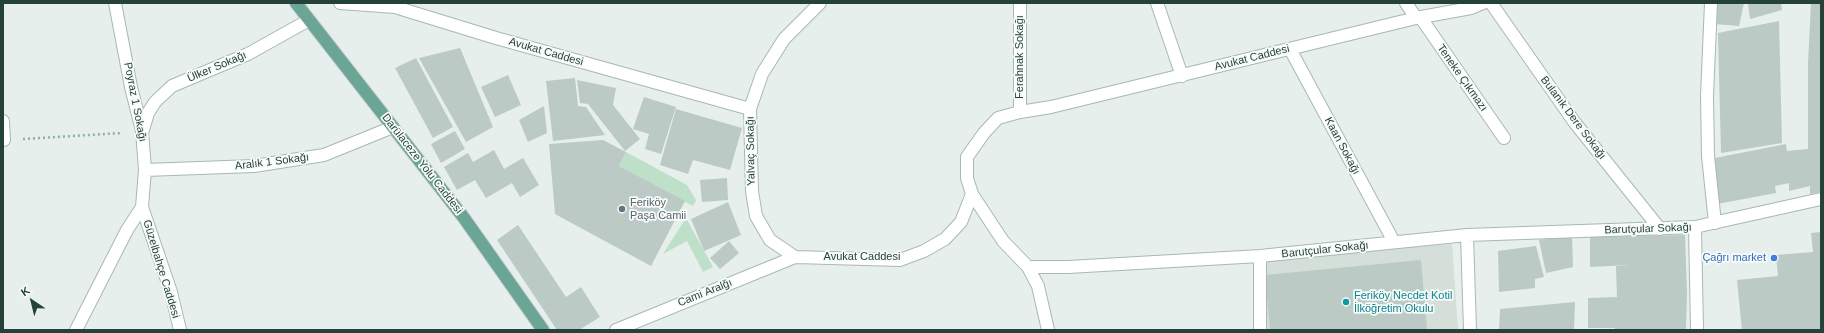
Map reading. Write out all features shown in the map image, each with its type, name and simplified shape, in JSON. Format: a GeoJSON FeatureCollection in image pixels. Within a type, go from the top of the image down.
{"type":"FeatureCollection","features":[{"type":"Feature","properties":{"kind":"main road","name":"Darülaceze Yolu Caddesi"},"geometry":{"type":"LineString","coordinates":[[296,3],[464,218],[543,330]]}},
{"type":"Feature","properties":{"kind":"street","name":"Poyraz 1 Sokağı"},"geometry":{"type":"LineString","coordinates":[[115,3],[131,87],[142,131],[145,170],[142,207]]}},
{"type":"Feature","properties":{"kind":"street","name":"Avukat Caddesi"},"geometry":{"type":"LineString","coordinates":[[340,3],[396,7],[496,38],[750,109]]}},
{"type":"Feature","properties":{"kind":"street","name":"Yalvaç Sokağı"},"geometry":{"type":"LineString","coordinates":[[794,257],[770,240],[756,216],[752,192],[750,109],[762,74],[784,39],[819,3]]}},
{"type":"Feature","properties":{"kind":"street","name":"Ferahnak Sokağı"},"geometry":{"type":"LineString","coordinates":[[1020,3],[1020,112]]}},
{"type":"Feature","properties":{"kind":"street"},"geometry":{"type":"LineString","coordinates":[[1157,3],[1182,76]]}},
{"type":"Feature","properties":{"kind":"street"},"geometry":{"type":"LineString","coordinates":[[1406,3],[1418,18]]}},
{"type":"Feature","properties":{"kind":"street","name":"Avukat Caddesi"},"geometry":{"type":"LineString","coordinates":[[1020,112],[1051,107],[1418,18],[1471,8],[1483,3]]}},
{"type":"Feature","properties":{"kind":"street","name":"Bulanık Dere Sokağı"},"geometry":{"type":"LineString","coordinates":[[1491,3],[1575,123],[1660,229]]}},
{"type":"Feature","properties":{"kind":"street"},"geometry":{"type":"LineString","coordinates":[[1711,3],[1706,96],[1708,156],[1715,223]]}},
{"type":"Feature","properties":{"kind":"street","name":"Teneke Çıkmazı"},"geometry":{"type":"LineString","coordinates":[[1418,18],[1504,138]]}},
{"type":"Feature","properties":{"kind":"street","name":"Ülker Sokağı"},"geometry":{"type":"LineString","coordinates":[[142,131],[148,114],[155,102],[172,86],[189,78],[221,67],[248,54],[309,20]]}},
{"type":"Feature","properties":{"kind":"street","name":"Kaan Sokağı"},"geometry":{"type":"LineString","coordinates":[[1290,49],[1394,242]]}},
{"type":"Feature","properties":{"kind":"street"},"geometry":{"type":"LineString","coordinates":[[1020,112],[998,118],[984,133],[967,156],[967,178],[972,194],[1003,241],[1028,267],[1038,286],[1048,330]]}},
{"type":"Feature","properties":{"kind":"street"},"geometry":{"type":"LineString","coordinates":[[3,121],[4,140]]}},
{"type":"Feature","properties":{"kind":"street","name":"Aralık 1 Sokağı"},"geometry":{"type":"LineString","coordinates":[[145,170],[254,166],[324,155],[393,127]]}},
{"type":"Feature","properties":{"kind":"street","name":"Avukat Caddesi"},"geometry":{"type":"LineString","coordinates":[[794,257],[900,260],[924,251],[944,239],[961,222],[972,194]]}},
{"type":"Feature","properties":{"kind":"street","name":"Barutçular Sokağı"},"geometry":{"type":"LineString","coordinates":[[1028,267],[1068,268],[1260,256],[1466,235],[1695,227],[1821,199]]}},
{"type":"Feature","properties":{"kind":"street"},"geometry":{"type":"LineString","coordinates":[[76,330],[126,230],[142,207]]}},
{"type":"Feature","properties":{"kind":"street","name":"Güzelbahçe Caddesi"},"geometry":{"type":"LineString","coordinates":[[142,207],[171,292],[180,330]]}},
{"type":"Feature","properties":{"kind":"street"},"geometry":{"type":"LineString","coordinates":[[1695,227],[1697,330]]}},
{"type":"Feature","properties":{"kind":"street"},"geometry":{"type":"LineString","coordinates":[[1466,235],[1470,330]]}},
{"type":"Feature","properties":{"kind":"street"},"geometry":{"type":"LineString","coordinates":[[1260,256],[1260,330]]}},
{"type":"Feature","properties":{"kind":"street","name":"Cami Aralğı"},"geometry":{"type":"LineString","coordinates":[[616,330],[794,257]]}},
{"type":"Feature","properties":{"kind":"path"},"geometry":{"type":"LineString","coordinates":[[4,140],[142,131]]}},
{"type":"Feature","properties":{"kind":"shaded area","name":"Feriköy Necdet Kotil İlköğretim Okulu"},"geometry":{"type":"Polygon","coordinates":[[[1452,244],[1458,330],[1266,330],[1264,259],[1452,244]]]}},
{"type":"Feature","properties":{"kind":"green space"},"geometry":{"type":"Polygon","coordinates":[[[626,152],[687,185],[696,200],[693,206],[619,166],[626,152]]]}},
{"type":"Feature","properties":{"kind":"green space"},"geometry":{"type":"Polygon","coordinates":[[[686,218],[713,267],[703,272],[687,241],[663,254],[686,218]]]}},
{"type":"Feature","properties":{"kind":"building"},"geometry":{"type":"Polygon","coordinates":[[[1717,3],[1744,3],[1739,26],[1714,24],[1717,3]]]}},
{"type":"Feature","properties":{"kind":"building"},"geometry":{"type":"Polygon","coordinates":[[[1748,3],[1781,3],[1782,10],[1750,19],[1748,3]]]}},
{"type":"Feature","properties":{"kind":"building"},"geometry":{"type":"Polygon","coordinates":[[[1811,3],[1821,3],[1821,192],[1810,194],[1810,186],[1789,191],[1789,183],[1775,186],[1776,193],[1717,204],[1715,158],[1786,144],[1787,151],[1808,149],[1808,64],[1811,3]]]}},
{"type":"Feature","properties":{"kind":"building"},"geometry":{"type":"Polygon","coordinates":[[[1779,21],[1782,143],[1721,153],[1718,33],[1779,21]]]}},
{"type":"Feature","properties":{"kind":"building"},"geometry":{"type":"Polygon","coordinates":[[[460,48],[493,127],[466,142],[419,58],[460,48]]]}},
{"type":"Feature","properties":{"kind":"building"},"geometry":{"type":"Polygon","coordinates":[[[416,58],[453,127],[433,138],[395,68],[416,58]]]}},
{"type":"Feature","properties":{"kind":"building"},"geometry":{"type":"Polygon","coordinates":[[[508,75],[521,105],[495,117],[481,87],[508,75]]]}},
{"type":"Feature","properties":{"kind":"building"},"geometry":{"type":"Polygon","coordinates":[[[575,78],[578,106],[586,107],[605,135],[553,141],[546,81],[575,78]]]}},
{"type":"Feature","properties":{"kind":"building"},"geometry":{"type":"Polygon","coordinates":[[[577,80],[616,88],[613,105],[640,139],[625,151],[588,104],[580,103],[577,80]]]}},
{"type":"Feature","properties":{"kind":"building"},"geometry":{"type":"Polygon","coordinates":[[[644,97],[676,107],[661,154],[645,149],[649,134],[633,129],[644,97]]]}},
{"type":"Feature","properties":{"kind":"building"},"geometry":{"type":"Polygon","coordinates":[[[544,106],[547,133],[528,142],[519,120],[544,106]]]}},
{"type":"Feature","properties":{"kind":"building"},"geometry":{"type":"Polygon","coordinates":[[[676,109],[742,128],[730,170],[693,160],[688,174],[660,165],[676,109]]]}},
{"type":"Feature","properties":{"kind":"building"},"geometry":{"type":"Polygon","coordinates":[[[455,131],[465,149],[441,163],[431,144],[455,131]]]}},
{"type":"Feature","properties":{"kind":"building","name":"Feriköy Paşa Camii"},"geometry":{"type":"Polygon","coordinates":[[[603,140],[626,152],[619,166],[685,201],[651,266],[555,214],[549,144],[603,140]]]}},
{"type":"Feature","properties":{"kind":"building"},"geometry":{"type":"Polygon","coordinates":[[[494,150],[504,169],[523,158],[539,185],[520,197],[512,183],[486,198],[475,180],[457,190],[444,167],[468,153],[473,162],[494,150]]]}},
{"type":"Feature","properties":{"kind":"building"},"geometry":{"type":"Polygon","coordinates":[[[727,178],[728,200],[702,202],[700,180],[727,178]]]}},
{"type":"Feature","properties":{"kind":"building"},"geometry":{"type":"Polygon","coordinates":[[[728,202],[741,235],[704,251],[691,219],[728,202]]]}},
{"type":"Feature","properties":{"kind":"building"},"geometry":{"type":"Polygon","coordinates":[[[518,225],[566,297],[581,287],[600,317],[579,330],[557,330],[497,240],[518,225]]]}},
{"type":"Feature","properties":{"kind":"building"},"geometry":{"type":"Polygon","coordinates":[[[1821,232],[1821,330],[1742,330],[1737,280],[1778,276],[1776,255],[1813,252],[1811,233],[1821,232]]]}},
{"type":"Feature","properties":{"kind":"building"},"geometry":{"type":"Polygon","coordinates":[[[1685,235],[1687,293],[1686,330],[1615,330],[1615,328],[1588,328],[1588,298],[1617,297],[1616,266],[1630,265],[1590,267],[1590,237],[1685,235]]]}},
{"type":"Feature","properties":{"kind":"building"},"geometry":{"type":"Polygon","coordinates":[[[1572,236],[1573,267],[1546,273],[1539,240],[1572,236]]]}},
{"type":"Feature","properties":{"kind":"building"},"geometry":{"type":"Polygon","coordinates":[[[729,241],[739,253],[720,269],[710,258],[729,241]]]}},
{"type":"Feature","properties":{"kind":"building"},"geometry":{"type":"Polygon","coordinates":[[[1536,246],[1544,277],[1535,279],[1535,288],[1499,292],[1498,251],[1536,246]]]}},
{"type":"Feature","properties":{"kind":"building","name":"Feriköy Necdet Kotil İlköğretim Okulu"},"geometry":{"type":"Polygon","coordinates":[[[1421,260],[1427,330],[1270,330],[1265,275],[1421,260]]]}},
{"type":"Feature","properties":{"kind":"building"},"geometry":{"type":"Polygon","coordinates":[[[1575,302],[1574,330],[1499,330],[1500,309],[1575,302]]]}},
{"type":"Feature","properties":{"kind":"place","name":"Feriköy Paşa Camii"},"geometry":{"type":"Point","coordinates":[622,209]}},
{"type":"Feature","properties":{"kind":"place","name":"Çağrı market"},"geometry":{"type":"Point","coordinates":[1774,258]}},
{"type":"Feature","properties":{"kind":"place","name":"Feriköy Necdet Kotil İlköğretim Okulu"},"geometry":{"type":"Point","coordinates":[1346,302]}}]}
